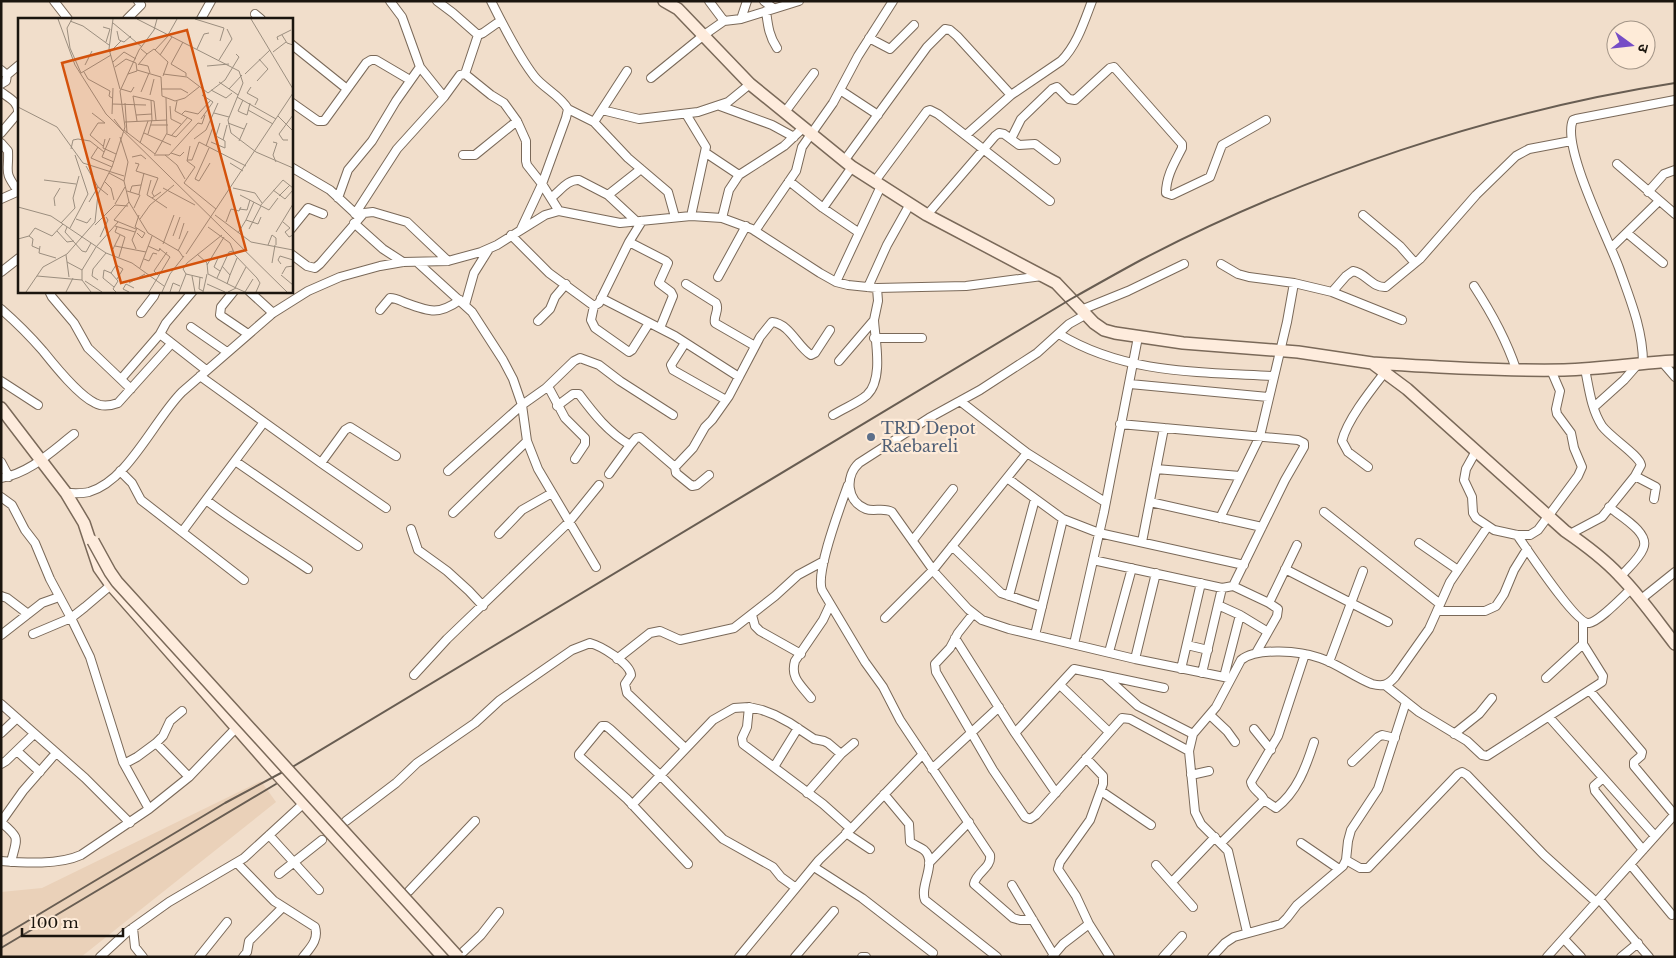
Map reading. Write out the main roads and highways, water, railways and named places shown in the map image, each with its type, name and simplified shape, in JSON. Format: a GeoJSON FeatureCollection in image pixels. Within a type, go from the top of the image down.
{"type":"FeatureCollection","features":[{"type":"Feature","properties":{"kind":"railway"},"geometry":{"type":"LineString","coordinates":[[1,937],[225,803],[294,766],[1071,299],[1141,260],[1267,200],[1401,150],[1469,129],[1538,111],[1607,95],[1675,83]]}},
{"type":"Feature","properties":{"kind":"railway"},"geometry":{"type":"LineString","coordinates":[[1,948],[276,784]]}},
{"type":"Feature","properties":{"kind":"place","name":"TRD Depot Raebareli"},"geometry":{"type":"Point","coordinates":[871,437]}}]}
